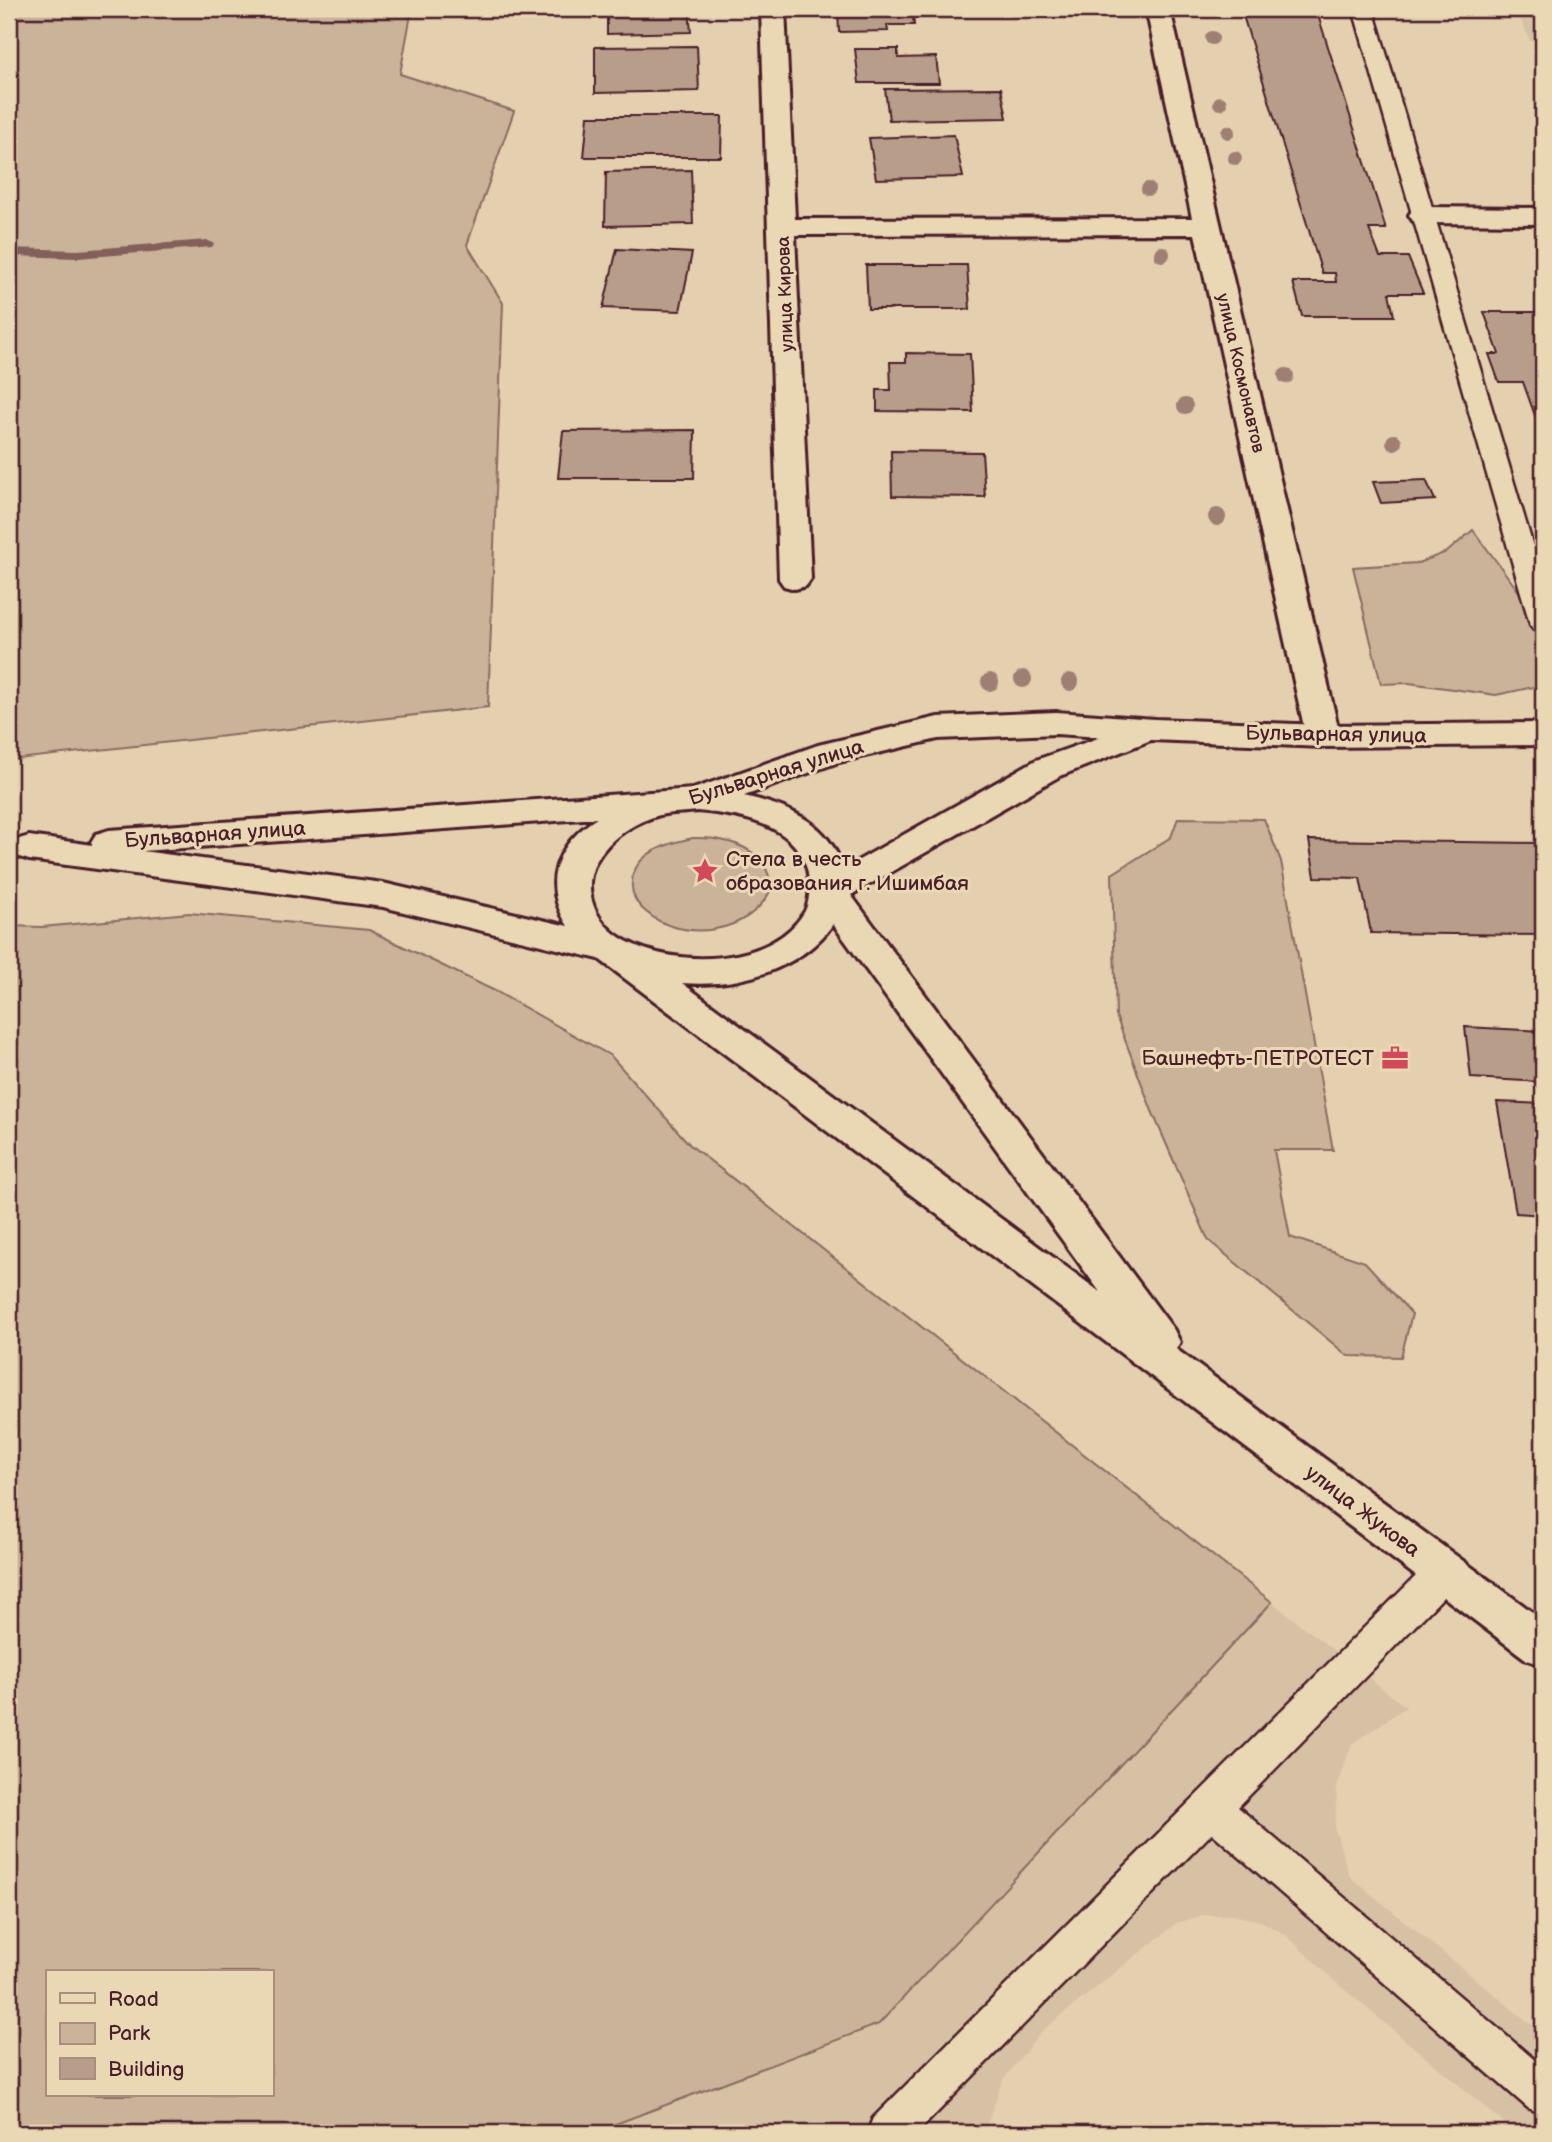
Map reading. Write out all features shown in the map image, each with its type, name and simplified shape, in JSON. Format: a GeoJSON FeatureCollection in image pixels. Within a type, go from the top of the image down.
{"type":"FeatureCollection","features":[{"type":"Feature","properties":{"kind":"main road","name":"улица Кирова"},"geometry":{"type":"LineString","coordinates":[[773,9],[795,579]]}},
{"type":"Feature","properties":{"kind":"main road","name":"улица Космонавтов"},"geometry":{"type":"LineString","coordinates":[[1158,9],[1323,736]]}},
{"type":"Feature","properties":{"kind":"main road"},"geometry":{"type":"LineString","coordinates":[[1423,215],[1543,216]]}},
{"type":"Feature","properties":{"kind":"main road"},"geometry":{"type":"LineString","coordinates":[[783,227],[1207,226]]}},
{"type":"Feature","properties":{"kind":"main road","name":"Бульварная улица"},"geometry":{"type":"LineString","coordinates":[[19,848],[697,800],[830,753],[938,727],[1056,723],[1155,730],[1323,736],[1543,734]]}},
{"type":"Feature","properties":{"kind":"main road"},"geometry":{"type":"LineString","coordinates":[[19,848],[383,895],[611,949],[645,964],[685,971],[727,970],[766,959],[797,941],[819,918],[829,892],[1048,768],[1155,730]]}},
{"type":"Feature","properties":{"kind":"main road"},"geometry":{"type":"LineString","coordinates":[[611,949],[584,926],[571,898],[573,869],[589,842],[617,820],[655,805],[697,800],[739,804],[778,816],[807,836],[825,863],[829,892],[1183,1375]]}},
{"type":"Feature","properties":{"kind":"main road","name":"улица Жукова"},"geometry":{"type":"LineString","coordinates":[[611,949],[1543,1647]]}},
{"type":"Feature","properties":{"kind":"lane"},"geometry":{"type":"LineString","coordinates":[[1363,9],[1543,624]]}},
{"type":"Feature","properties":{"kind":"lane"},"geometry":{"type":"LineString","coordinates":[[888,2133],[1444,1572]]}},
{"type":"Feature","properties":{"kind":"lane"},"geometry":{"type":"LineString","coordinates":[[1211,1808],[1543,2094]]}},
{"type":"Feature","properties":{"kind":"shaded area"},"geometry":{"type":"Polygon","coordinates":[[[1516,9],[1543,9],[1543,41],[1530,41],[1516,9]]]}},
{"type":"Feature","properties":{"kind":"shaded area"},"geometry":{"type":"Polygon","coordinates":[[[1272,1602],[1406,1707],[1352,1744],[1337,1784],[1335,1829],[1349,1876],[1543,2034],[1543,2133],[1516,2133],[1332,1979],[1286,1935],[1260,1921],[1232,1915],[1203,1915],[1177,1923],[1042,2031],[1003,2080],[984,2133],[592,2133],[879,2024],[1272,1602]]]}},
{"type":"Feature","properties":{"kind":"green space"},"geometry":{"type":"Polygon","coordinates":[[[9,9],[412,9],[400,74],[514,111],[467,245],[503,303],[488,707],[9,760],[9,9]]]}},
{"type":"Feature","properties":{"kind":"green space"},"geometry":{"type":"Polygon","coordinates":[[[1473,530],[1543,624],[1543,685],[1496,695],[1409,683],[1381,684],[1353,567],[1418,563],[1447,552],[1473,530]]]}},
{"type":"Feature","properties":{"kind":"green space"},"geometry":{"type":"Polygon","coordinates":[[[1178,818],[1264,819],[1281,861],[1333,1150],[1274,1150],[1290,1237],[1365,1262],[1412,1314],[1401,1357],[1348,1356],[1208,1240],[1152,1111],[1116,1016],[1112,874],[1171,837],[1178,818]]]}},
{"type":"Feature","properties":{"kind":"green space"},"geometry":{"type":"Polygon","coordinates":[[[693,838],[733,843],[755,855],[763,864],[769,875],[771,889],[761,904],[748,916],[714,929],[695,930],[677,928],[660,921],[639,905],[633,894],[632,882],[639,863],[664,846],[693,838]]]}},
{"type":"Feature","properties":{"kind":"green space"},"geometry":{"type":"Polygon","coordinates":[[[189,913],[369,930],[497,992],[611,1056],[690,1145],[1272,1602],[879,2024],[592,2133],[9,2133],[9,926],[42,927],[189,913]]]}},
{"type":"Feature","properties":{"kind":"building"},"geometry":{"type":"Polygon","coordinates":[[[607,9],[689,9],[691,32],[607,34],[607,9]]]}},
{"type":"Feature","properties":{"kind":"building"},"geometry":{"type":"Polygon","coordinates":[[[912,9],[914,25],[887,25],[888,31],[839,32],[838,11],[912,9]]]}},
{"type":"Feature","properties":{"kind":"building"},"geometry":{"type":"Polygon","coordinates":[[[1241,9],[1316,9],[1386,229],[1369,229],[1380,257],[1408,257],[1423,293],[1389,293],[1394,316],[1302,316],[1293,282],[1336,282],[1335,273],[1322,273],[1241,9]]]}},
{"type":"Feature","properties":{"kind":"building"},"geometry":{"type":"Polygon","coordinates":[[[697,46],[699,91],[595,93],[595,47],[697,46]]]}},
{"type":"Feature","properties":{"kind":"building"},"geometry":{"type":"Polygon","coordinates":[[[855,49],[898,49],[898,58],[936,57],[939,83],[859,83],[855,49]]]}},
{"type":"Feature","properties":{"kind":"building"},"geometry":{"type":"Polygon","coordinates":[[[1001,88],[1007,118],[889,120],[885,89],[1001,88]]]}},
{"type":"Feature","properties":{"kind":"building"},"geometry":{"type":"Polygon","coordinates":[[[588,116],[722,116],[721,157],[584,157],[588,116]]]}},
{"type":"Feature","properties":{"kind":"building"},"geometry":{"type":"Polygon","coordinates":[[[954,135],[963,177],[876,179],[869,138],[954,135]]]}},
{"type":"Feature","properties":{"kind":"building"},"geometry":{"type":"Polygon","coordinates":[[[691,170],[693,224],[605,226],[606,172],[691,170]]]}},
{"type":"Feature","properties":{"kind":"building"},"geometry":{"type":"Polygon","coordinates":[[[617,249],[692,253],[680,311],[603,308],[617,249]]]}},
{"type":"Feature","properties":{"kind":"building"},"geometry":{"type":"Polygon","coordinates":[[[866,265],[967,265],[970,309],[868,309],[866,265]]]}},
{"type":"Feature","properties":{"kind":"building"},"geometry":{"type":"Polygon","coordinates":[[[1484,312],[1543,312],[1543,438],[1523,382],[1499,382],[1489,354],[1499,354],[1484,312]]]}},
{"type":"Feature","properties":{"kind":"building"},"geometry":{"type":"Polygon","coordinates":[[[906,353],[970,354],[973,412],[877,411],[877,390],[891,390],[890,362],[906,362],[906,353]]]}},
{"type":"Feature","properties":{"kind":"building"},"geometry":{"type":"Polygon","coordinates":[[[695,430],[694,478],[558,478],[563,431],[695,430]]]}},
{"type":"Feature","properties":{"kind":"building"},"geometry":{"type":"Polygon","coordinates":[[[891,451],[982,452],[985,497],[892,496],[891,451]]]}},
{"type":"Feature","properties":{"kind":"building"},"geometry":{"type":"Polygon","coordinates":[[[1426,480],[1435,500],[1381,503],[1373,482],[1426,480]]]}},
{"type":"Feature","properties":{"kind":"building"},"geometry":{"type":"Polygon","coordinates":[[[1309,840],[1543,843],[1543,935],[1371,933],[1360,878],[1315,877],[1309,840]]]}},
{"type":"Feature","properties":{"kind":"building"},"geometry":{"type":"Polygon","coordinates":[[[1465,1027],[1543,1031],[1543,1082],[1471,1078],[1465,1027]]]}},
{"type":"Feature","properties":{"kind":"building"},"geometry":{"type":"Polygon","coordinates":[[[1497,1102],[1543,1104],[1543,1215],[1516,1213],[1497,1102]]]}},
{"type":"Feature","properties":{"kind":"waterway"},"geometry":{"type":"LineString","coordinates":[[9,252],[78,254],[207,244]]}},
{"type":"Feature","properties":{"kind":"place","name":"Стела в честь образования г. Ишимбая"},"geometry":{"type":"Point","coordinates":[705,871]}},
{"type":"Feature","properties":{"kind":"place","name":"Башнефть-ПЕТРОТЕСТ"},"geometry":{"type":"Point","coordinates":[1395,1058]}}]}
